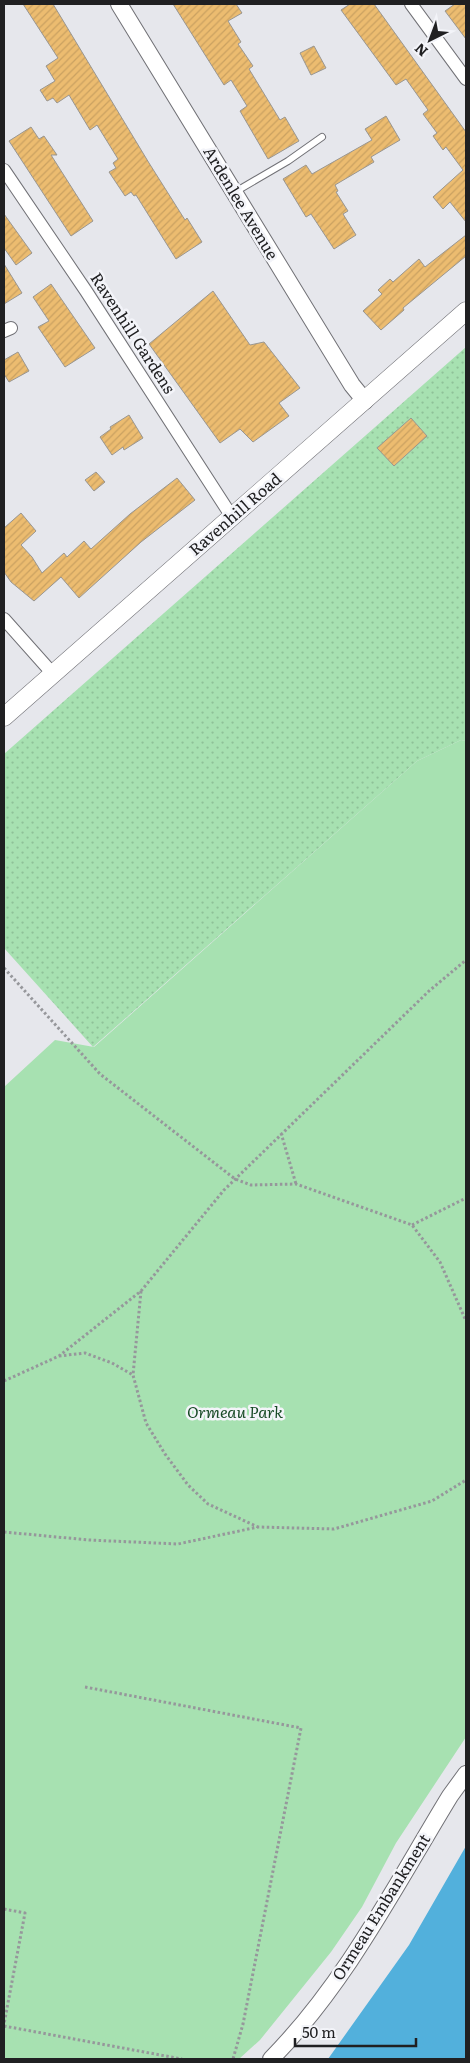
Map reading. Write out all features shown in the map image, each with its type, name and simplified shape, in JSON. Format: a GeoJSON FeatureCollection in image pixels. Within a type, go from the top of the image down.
{"type":"FeatureCollection","features":[{"type":"Feature","properties":{"kind":"main road","name":"Ravenhill Road"},"geometry":{"type":"LineString","coordinates":[[4,717],[466,311]]}},
{"type":"Feature","properties":{"kind":"street","name":"Ardenlee Avenue"},"geometry":{"type":"LineString","coordinates":[[119,4],[352,386],[365,401]]}},
{"type":"Feature","properties":{"kind":"street"},"geometry":{"type":"LineString","coordinates":[[411,4],[466,79]]}},
{"type":"Feature","properties":{"kind":"street","name":"Ravenhill Gardens"},"geometry":{"type":"LineString","coordinates":[[4,170],[86,291],[232,517]]}},
{"type":"Feature","properties":{"kind":"street"},"geometry":{"type":"LineString","coordinates":[[4,619],[53,674]]}},
{"type":"Feature","properties":{"kind":"street","name":"Ormeau Embankment"},"geometry":{"type":"LineString","coordinates":[[272,2059],[349,1963],[378,1918],[450,1796],[466,1774]]}},
{"type":"Feature","properties":{"kind":"lane"},"geometry":{"type":"LineString","coordinates":[[234,192],[288,161],[322,137]]}},
{"type":"Feature","properties":{"kind":"path"},"geometry":{"type":"LineString","coordinates":[[4,1381],[59,1356],[141,1290],[234,1179],[429,991],[466,960]]}},
{"type":"Feature","properties":{"kind":"path"},"geometry":{"type":"LineString","coordinates":[[4,968],[100,1074],[234,1179],[252,1185],[296,1184],[412,1225],[440,1262],[466,1321]]}},
{"type":"Feature","properties":{"kind":"path"},"geometry":{"type":"LineString","coordinates":[[281,1132],[296,1184]]}},
{"type":"Feature","properties":{"kind":"path"},"geometry":{"type":"LineString","coordinates":[[412,1225],[466,1198]]}},
{"type":"Feature","properties":{"kind":"path"},"geometry":{"type":"LineString","coordinates":[[141,1290],[133,1375],[146,1422],[165,1454],[188,1485],[208,1504],[258,1527]]}},
{"type":"Feature","properties":{"kind":"path"},"geometry":{"type":"LineString","coordinates":[[59,1356],[85,1353],[112,1363],[133,1375]]}},
{"type":"Feature","properties":{"kind":"path"},"geometry":{"type":"LineString","coordinates":[[4,1532],[89,1540],[178,1544],[258,1527],[334,1529],[432,1502],[466,1480]]}},
{"type":"Feature","properties":{"kind":"path"},"geometry":{"type":"LineString","coordinates":[[85,1687],[301,1728],[245,2014],[232,2059]]}},
{"type":"Feature","properties":{"kind":"path"},"geometry":{"type":"LineString","coordinates":[[4,1909],[25,1913],[4,2025],[182,2059]]}},
{"type":"Feature","properties":{"kind":"green space"},"geometry":{"type":"Polygon","coordinates":[[[466,347],[466,741],[461,740],[417,761],[93,1047],[4,948],[4,754],[466,347]]]}},
{"type":"Feature","properties":{"kind":"green space","name":"Ormeau Park"},"geometry":{"type":"Polygon","coordinates":[[[461,740],[466,741],[466,1737],[396,1843],[362,1907],[331,1952],[260,2040],[239,2059],[4,2059],[4,1087],[55,1040],[94,1047],[417,761],[461,740]]]}},
{"type":"Feature","properties":{"kind":"water"},"geometry":{"type":"Polygon","coordinates":[[[466,1846],[466,2059],[328,2059],[409,1945],[466,1846]]]}},
{"type":"Feature","properties":{"kind":"building"},"geometry":{"type":"Polygon","coordinates":[[[23,4],[53,4],[149,163],[185,220],[187,218],[202,242],[176,259],[136,195],[134,196],[131,192],[125,196],[109,172],[116,168],[113,163],[118,159],[97,125],[90,130],[69,95],[57,103],[53,98],[47,101],[40,90],[55,81],[46,66],[58,58],[23,4]]]}},
{"type":"Feature","properties":{"kind":"building"},"geometry":{"type":"Polygon","coordinates":[[[173,4],[236,4],[242,13],[228,21],[241,42],[238,44],[253,66],[249,69],[280,120],[285,117],[299,141],[268,159],[240,111],[247,106],[231,80],[224,85],[173,4]]]}},
{"type":"Feature","properties":{"kind":"building"},"geometry":{"type":"Polygon","coordinates":[[[350,4],[374,4],[466,132],[466,222],[450,202],[443,209],[433,197],[463,170],[446,147],[443,150],[433,136],[437,133],[423,114],[428,110],[406,79],[396,85],[341,10],[350,4]]]}},
{"type":"Feature","properties":{"kind":"building"},"geometry":{"type":"Polygon","coordinates":[[[455,4],[466,4],[466,39],[445,11],[455,4]]]}},
{"type":"Feature","properties":{"kind":"building"},"geometry":{"type":"Polygon","coordinates":[[[314,46],[326,68],[311,75],[300,53],[314,46]]]}},
{"type":"Feature","properties":{"kind":"building"},"geometry":{"type":"Polygon","coordinates":[[[386,116],[400,140],[371,157],[374,162],[335,185],[338,191],[336,192],[348,211],[343,214],[356,235],[334,249],[311,214],[306,217],[283,179],[306,165],[312,174],[372,140],[365,129],[386,116]]]}},
{"type":"Feature","properties":{"kind":"building"},"geometry":{"type":"Polygon","coordinates":[[[31,127],[39,139],[44,136],[57,155],[51,155],[93,221],[71,236],[9,141],[31,127]]]}},
{"type":"Feature","properties":{"kind":"building"},"geometry":{"type":"Polygon","coordinates":[[[4,214],[32,253],[16,265],[4,248],[4,214]]]}},
{"type":"Feature","properties":{"kind":"building"},"geometry":{"type":"Polygon","coordinates":[[[466,235],[466,256],[403,308],[404,310],[381,330],[363,311],[382,294],[378,290],[390,279],[393,282],[419,259],[425,267],[466,235]]]}},
{"type":"Feature","properties":{"kind":"building"},"geometry":{"type":"Polygon","coordinates":[[[4,264],[22,293],[4,304],[4,264]]]}},
{"type":"Feature","properties":{"kind":"building"},"geometry":{"type":"Polygon","coordinates":[[[51,284],[95,348],[65,367],[38,327],[49,321],[33,297],[51,284]]]}},
{"type":"Feature","properties":{"kind":"building"},"geometry":{"type":"Polygon","coordinates":[[[213,291],[250,345],[264,342],[300,388],[279,403],[289,416],[253,442],[240,429],[220,443],[149,344],[213,291]]]}},
{"type":"Feature","properties":{"kind":"building"},"geometry":{"type":"Polygon","coordinates":[[[18,352],[29,371],[9,382],[4,374],[4,360],[18,352]]]}},
{"type":"Feature","properties":{"kind":"building"},"geometry":{"type":"Polygon","coordinates":[[[129,415],[143,438],[124,450],[123,447],[112,455],[100,437],[111,429],[110,427],[129,415]]]}},
{"type":"Feature","properties":{"kind":"building"},"geometry":{"type":"Polygon","coordinates":[[[411,418],[427,436],[394,466],[377,448],[411,418]]]}},
{"type":"Feature","properties":{"kind":"building"},"geometry":{"type":"Polygon","coordinates":[[[96,472],[105,482],[94,491],[85,480],[96,472]]]}},
{"type":"Feature","properties":{"kind":"building"},"geometry":{"type":"Polygon","coordinates":[[[177,478],[195,500],[141,542],[79,598],[61,577],[34,601],[11,582],[4,572],[4,528],[21,513],[36,531],[21,545],[32,557],[42,573],[64,553],[67,557],[84,541],[91,549],[130,514],[177,478]]]}}]}
